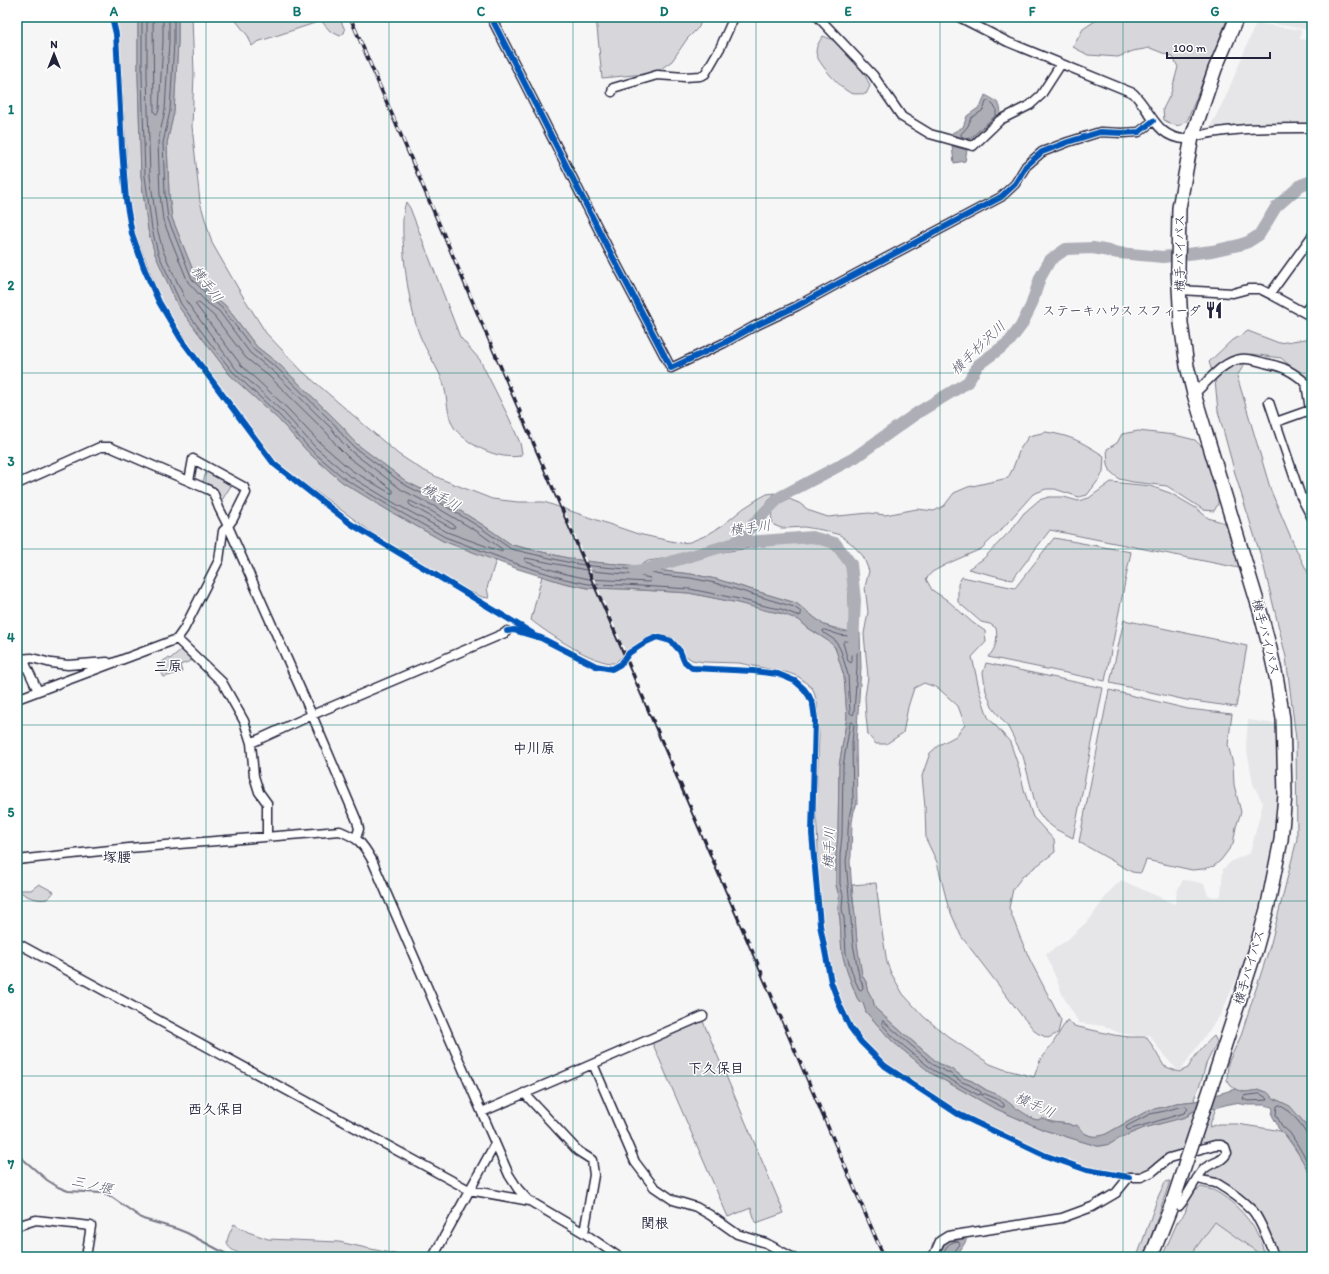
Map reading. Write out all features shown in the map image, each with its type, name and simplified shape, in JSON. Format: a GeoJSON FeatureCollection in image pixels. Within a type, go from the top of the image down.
{"type":"FeatureCollection","features":[{"type":"Feature","properties":{"kind":"highway","name":"横手バイパス"},"geometry":{"type":"LineString","coordinates":[[1151,1257],[1172,1204],[1256,949],[1267,909],[1281,840],[1286,795],[1282,719],[1277,681],[1260,611],[1194,394],[1187,366],[1181,323],[1178,269],[1179,208],[1192,137],[1215,69],[1237,17]]}},
{"type":"Feature","properties":{"kind":"street"},"geometry":{"type":"LineString","coordinates":[[491,17],[671,368],[797,306],[1001,197],[1015,184],[1026,166],[1042,152],[1100,132],[1139,132],[1154,121]]}},
{"type":"Feature","properties":{"kind":"street"},"geometry":{"type":"LineString","coordinates":[[612,92],[613,88],[658,75],[685,77],[700,76],[705,74],[720,48],[734,17]]}},
{"type":"Feature","properties":{"kind":"street"},"geometry":{"type":"LineString","coordinates":[[818,17],[873,75],[902,117],[930,134],[973,146],[1000,120],[1030,105],[1042,95],[1061,64]]}},
{"type":"Feature","properties":{"kind":"street"},"geometry":{"type":"LineString","coordinates":[[959,17],[1008,42],[1133,93],[1141,100],[1154,121],[1164,133],[1178,139],[1185,140],[1192,137],[1230,130],[1254,128],[1312,128]]}},
{"type":"Feature","properties":{"kind":"street"},"geometry":{"type":"LineString","coordinates":[[1270,294],[1312,236]]}},
{"type":"Feature","properties":{"kind":"street"},"geometry":{"type":"LineString","coordinates":[[1179,290],[1233,293],[1248,289],[1260,289],[1308,315],[1312,302]]}},
{"type":"Feature","properties":{"kind":"street"},"geometry":{"type":"LineString","coordinates":[[1194,394],[1212,375],[1230,363],[1240,359],[1279,366],[1294,373],[1306,383],[1311,413],[1276,422]]}},
{"type":"Feature","properties":{"kind":"street"},"geometry":{"type":"LineString","coordinates":[[1269,402],[1302,500],[1312,518]]}},
{"type":"Feature","properties":{"kind":"street"},"geometry":{"type":"LineString","coordinates":[[17,484],[100,447],[110,447],[213,492],[312,715],[357,821],[359,828],[356,838]]}},
{"type":"Feature","properties":{"kind":"street"},"geometry":{"type":"LineString","coordinates":[[17,699],[177,639],[219,560],[223,531],[233,519],[246,493],[244,487],[193,459],[189,481]]}},
{"type":"Feature","properties":{"kind":"street"},"geometry":{"type":"LineString","coordinates":[[1302,500],[1312,496]]}},
{"type":"Feature","properties":{"kind":"street"},"geometry":{"type":"LineString","coordinates":[[251,743],[312,715],[470,649],[508,631]]}},
{"type":"Feature","properties":{"kind":"street"},"geometry":{"type":"LineString","coordinates":[[177,639],[222,682],[244,721],[251,743],[254,776],[259,792],[267,803],[267,836]]}},
{"type":"Feature","properties":{"kind":"street"},"geometry":{"type":"LineString","coordinates":[[38,691],[20,659],[32,658],[51,663],[68,665],[115,662]]}},
{"type":"Feature","properties":{"kind":"street"},"geometry":{"type":"LineString","coordinates":[[17,860],[130,848],[340,831],[356,838],[372,860],[509,1175],[518,1189],[530,1201],[584,1233],[619,1257]]}},
{"type":"Feature","properties":{"kind":"street"},"geometry":{"type":"LineString","coordinates":[[17,943],[469,1190],[530,1201]]}},
{"type":"Feature","properties":{"kind":"street"},"geometry":{"type":"LineString","coordinates":[[482,1112],[703,1016]]}},
{"type":"Feature","properties":{"kind":"street"},"geometry":{"type":"LineString","coordinates":[[593,1064],[635,1162],[654,1187],[673,1200],[696,1207],[737,1234],[766,1243],[792,1257]]}},
{"type":"Feature","properties":{"kind":"street"},"geometry":{"type":"LineString","coordinates":[[524,1093],[578,1151],[592,1160],[594,1175],[584,1233]]}},
{"type":"Feature","properties":{"kind":"street"},"geometry":{"type":"LineString","coordinates":[[433,1257],[495,1144]]}},
{"type":"Feature","properties":{"kind":"street"},"geometry":{"type":"LineString","coordinates":[[933,1257],[940,1241],[948,1236],[1062,1218],[1092,1207],[1116,1193],[1129,1177],[1141,1177],[1152,1172],[1169,1158],[1215,1145],[1225,1147],[1227,1153],[1224,1158],[1206,1167],[1179,1206],[1172,1204]]}},
{"type":"Feature","properties":{"kind":"street"},"geometry":{"type":"LineString","coordinates":[[1197,1178],[1203,1181],[1216,1183],[1234,1195],[1254,1212],[1267,1237],[1274,1257]]}},
{"type":"Feature","properties":{"kind":"street"},"geometry":{"type":"LineString","coordinates":[[17,1226],[36,1220],[91,1226],[86,1257]]}},
{"type":"Feature","properties":{"kind":"shaded area"},"geometry":{"type":"Polygon","coordinates":[[[114,17],[138,17],[141,176],[148,230],[155,254],[178,306],[230,375],[278,419],[309,453],[342,482],[443,541],[496,560],[487,588],[489,598],[482,597],[463,588],[388,544],[278,464],[182,337],[161,300],[135,233],[129,200],[119,34],[114,17]]]}},
{"type":"Feature","properties":{"kind":"shaded area"},"geometry":{"type":"Polygon","coordinates":[[[178,17],[192,17],[194,73],[192,126],[200,202],[212,243],[266,333],[302,371],[398,454],[421,469],[441,479],[492,499],[518,502],[544,502],[638,534],[680,543],[690,542],[707,535],[758,499],[767,494],[775,493],[732,539],[668,558],[648,561],[639,566],[593,562],[572,559],[512,545],[441,499],[407,482],[358,445],[348,435],[344,428],[280,365],[257,347],[225,305],[212,295],[196,278],[172,218],[169,194],[167,143],[174,112],[178,17]]]}},
{"type":"Feature","properties":{"kind":"shaded area"},"geometry":{"type":"Polygon","coordinates":[[[233,17],[313,17],[318,22],[257,42],[252,46],[248,36],[233,17]]]}},
{"type":"Feature","properties":{"kind":"shaded area"},"geometry":{"type":"Polygon","coordinates":[[[318,17],[339,17],[345,30],[344,33],[340,36],[330,31],[318,17]]]}},
{"type":"Feature","properties":{"kind":"shaded area"},"geometry":{"type":"Polygon","coordinates":[[[596,17],[702,17],[699,27],[687,39],[672,61],[655,73],[602,78],[596,17]]]}},
{"type":"Feature","properties":{"kind":"shaded area"},"geometry":{"type":"Polygon","coordinates":[[[1101,17],[1228,17],[1188,119],[1185,122],[1177,126],[1164,120],[1163,109],[1171,93],[1178,67],[1173,57],[1150,48],[1133,51],[1118,57],[1088,55],[1073,47],[1083,29],[1101,17]]]}},
{"type":"Feature","properties":{"kind":"shaded area"},"geometry":{"type":"Polygon","coordinates":[[[1259,17],[1312,18],[1309,30],[1257,21],[1259,17]]]}},
{"type":"Feature","properties":{"kind":"shaded area"},"geometry":{"type":"Polygon","coordinates":[[[1256,23],[1301,30],[1300,39],[1312,41],[1312,125],[1208,131],[1226,96],[1256,23]]]}},
{"type":"Feature","properties":{"kind":"shaded area"},"geometry":{"type":"Polygon","coordinates":[[[823,36],[843,46],[857,62],[870,86],[866,94],[853,94],[847,91],[822,65],[816,51],[817,46],[823,36]]]}},
{"type":"Feature","properties":{"kind":"shaded area"},"geometry":{"type":"Polygon","coordinates":[[[406,202],[410,208],[460,337],[480,360],[520,443],[522,453],[520,456],[512,457],[494,454],[476,446],[461,435],[452,424],[443,382],[420,336],[411,303],[406,276],[403,238],[403,215],[406,202]]]}},
{"type":"Feature","properties":{"kind":"shaded area"},"geometry":{"type":"Polygon","coordinates":[[[1248,331],[1279,343],[1312,338],[1312,384],[1281,358],[1251,354],[1237,376],[1271,491],[1295,547],[1312,581],[1312,1135],[1302,1120],[1287,1105],[1260,1090],[1245,1092],[1238,1091],[1231,1086],[1227,1080],[1228,1063],[1240,1038],[1271,943],[1297,839],[1296,739],[1286,657],[1263,563],[1236,477],[1218,411],[1215,380],[1209,362],[1230,342],[1248,331]]]}},
{"type":"Feature","properties":{"kind":"shaded area"},"geometry":{"type":"Polygon","coordinates":[[[1138,431],[1175,435],[1195,440],[1206,451],[1218,491],[1218,504],[1214,511],[1204,510],[1167,486],[1119,479],[1111,472],[1108,465],[1107,449],[1117,443],[1122,434],[1138,431]]]}},
{"type":"Feature","properties":{"kind":"shaded area"},"geometry":{"type":"Polygon","coordinates":[[[1046,432],[1063,435],[1076,440],[1104,456],[1103,472],[1087,495],[1079,497],[1055,489],[1046,489],[1033,494],[1000,531],[981,549],[932,572],[926,579],[932,590],[947,600],[973,623],[985,631],[986,642],[972,657],[980,693],[988,717],[1010,742],[1033,817],[1054,840],[1055,852],[1022,877],[1013,889],[1009,908],[1031,962],[1061,1020],[1058,1033],[1048,1038],[1037,1033],[1022,1016],[961,936],[948,906],[937,862],[926,839],[922,776],[930,753],[939,745],[956,736],[965,725],[958,706],[938,688],[924,683],[914,688],[908,707],[903,733],[886,744],[876,744],[868,735],[866,716],[865,697],[868,677],[864,634],[868,612],[865,587],[869,571],[863,556],[852,544],[840,535],[804,527],[781,528],[774,525],[772,520],[772,512],[774,509],[780,503],[789,499],[799,503],[810,511],[828,517],[869,513],[885,515],[917,509],[934,511],[944,506],[954,493],[968,487],[1008,478],[1020,449],[1029,436],[1046,432]]]}},
{"type":"Feature","properties":{"kind":"shaded area"},"geometry":{"type":"Polygon","coordinates":[[[207,470],[232,484],[222,500],[215,491],[202,484],[207,470]]]}},
{"type":"Feature","properties":{"kind":"shaded area"},"geometry":{"type":"Polygon","coordinates":[[[1111,482],[1150,486],[1170,493],[1196,508],[1208,518],[1229,524],[1244,569],[1050,530],[1012,580],[968,569],[983,559],[1012,529],[1024,513],[1039,500],[1049,497],[1064,497],[1078,501],[1089,498],[1111,482]]]}},
{"type":"Feature","properties":{"kind":"shaded area"},"geometry":{"type":"Polygon","coordinates":[[[1054,538],[1131,552],[1105,681],[988,657],[996,644],[996,628],[990,624],[981,622],[958,602],[958,584],[962,577],[1015,588],[1054,538]]]}},
{"type":"Feature","properties":{"kind":"shaded area"},"geometry":{"type":"Polygon","coordinates":[[[808,542],[829,546],[838,554],[845,565],[848,573],[850,632],[824,625],[796,603],[716,579],[657,570],[723,552],[783,543],[808,542]]]}},
{"type":"Feature","properties":{"kind":"shaded area"},"geometry":{"type":"Polygon","coordinates":[[[542,576],[564,583],[588,588],[689,593],[738,603],[791,616],[833,644],[844,676],[847,717],[839,766],[838,835],[836,855],[836,885],[839,896],[838,909],[842,953],[857,998],[863,1003],[866,1012],[892,1041],[931,1073],[992,1107],[1044,1130],[1097,1146],[1110,1144],[1122,1137],[1144,1128],[1188,1116],[1197,1110],[1216,1108],[1209,1127],[1219,1124],[1237,1124],[1283,1132],[1304,1162],[1312,1178],[1312,1257],[1274,1257],[1254,1212],[1234,1195],[1197,1178],[1224,1158],[1221,1145],[1169,1158],[1152,1172],[1129,1177],[1087,1170],[1044,1155],[958,1114],[885,1066],[861,1042],[850,1027],[831,982],[825,953],[820,925],[817,887],[818,849],[816,809],[819,736],[817,702],[813,689],[799,677],[789,673],[739,663],[704,662],[692,660],[684,654],[675,640],[671,637],[665,636],[643,640],[615,663],[606,662],[584,654],[559,640],[531,620],[542,576]]]}},
{"type":"Feature","properties":{"kind":"shaded area"},"geometry":{"type":"Polygon","coordinates":[[[1124,620],[1247,646],[1236,707],[1186,700],[1110,683],[1124,620]]]}},
{"type":"Feature","properties":{"kind":"shaded area"},"geometry":{"type":"Polygon","coordinates":[[[183,648],[196,659],[180,665],[182,672],[164,677],[157,665],[168,658],[170,659],[183,648]]]}},
{"type":"Feature","properties":{"kind":"shaded area"},"geometry":{"type":"Polygon","coordinates":[[[986,663],[1103,688],[1073,838],[1057,830],[1045,821],[1037,810],[1023,756],[1008,727],[992,707],[986,691],[983,673],[986,663]]]}},
{"type":"Feature","properties":{"kind":"shaded area"},"geometry":{"type":"Polygon","coordinates":[[[1109,690],[1188,709],[1232,714],[1228,745],[1233,764],[1234,785],[1241,812],[1236,827],[1233,844],[1221,860],[1214,866],[1192,870],[1146,860],[1140,873],[1132,872],[1079,842],[1109,690]]]}},
{"type":"Feature","properties":{"kind":"shaded area"},"geometry":{"type":"Polygon","coordinates":[[[1248,720],[1277,724],[1281,807],[1248,953],[1221,1014],[1179,1072],[1160,1051],[1150,1035],[1137,1036],[1119,1033],[1104,1026],[1079,1023],[1064,998],[1046,954],[1067,940],[1090,919],[1109,892],[1121,880],[1175,904],[1177,891],[1183,880],[1204,884],[1208,895],[1214,897],[1221,896],[1223,869],[1232,861],[1250,853],[1263,803],[1253,784],[1246,745],[1248,720]]]}},
{"type":"Feature","properties":{"kind":"shaded area"},"geometry":{"type":"Polygon","coordinates":[[[876,883],[887,963],[891,973],[903,994],[924,1017],[950,1038],[990,1064],[1034,1077],[1041,1058],[1053,1043],[1067,1020],[1074,1026],[1114,1035],[1147,1037],[1164,1066],[1179,1072],[1188,1068],[1193,1059],[1206,1043],[1214,1036],[1217,1042],[1206,1064],[1194,1099],[1195,1101],[1176,1103],[1149,1110],[1106,1134],[1099,1137],[1091,1136],[1069,1124],[1052,1122],[1042,1118],[1038,1120],[1033,1119],[972,1081],[938,1063],[875,1008],[862,975],[858,954],[852,885],[876,883]]]}},
{"type":"Feature","properties":{"kind":"shaded area"},"geometry":{"type":"Polygon","coordinates":[[[39,884],[54,892],[50,897],[47,899],[32,898],[24,895],[19,890],[31,890],[39,884]]]}},
{"type":"Feature","properties":{"kind":"shaded area"},"geometry":{"type":"Polygon","coordinates":[[[702,1019],[784,1213],[756,1223],[751,1208],[728,1217],[652,1042],[702,1019]]]}},
{"type":"Feature","properties":{"kind":"shaded area"},"geometry":{"type":"Polygon","coordinates":[[[1170,1181],[1144,1257],[1137,1257],[1158,1197],[1165,1182],[1170,1181]]]}},
{"type":"Feature","properties":{"kind":"shaded area"},"geometry":{"type":"Polygon","coordinates":[[[1201,1187],[1213,1190],[1222,1195],[1239,1209],[1247,1218],[1259,1237],[1264,1257],[1215,1222],[1189,1257],[1162,1257],[1177,1223],[1185,1213],[1191,1194],[1201,1187]]]}},
{"type":"Feature","properties":{"kind":"shaded area"},"geometry":{"type":"Polygon","coordinates":[[[1215,1222],[1263,1257],[1189,1257],[1215,1222]]]}},
{"type":"Feature","properties":{"kind":"shaded area"},"geometry":{"type":"Polygon","coordinates":[[[234,1224],[248,1232],[268,1239],[339,1242],[408,1257],[245,1256],[229,1247],[227,1241],[228,1236],[234,1224]]]}},
{"type":"Feature","properties":{"kind":"water"},"geometry":{"type":"Polygon","coordinates":[[[138,17],[178,17],[174,112],[167,143],[169,194],[172,218],[196,278],[212,295],[225,305],[257,347],[280,365],[344,428],[348,435],[358,445],[407,482],[441,499],[512,545],[572,559],[639,566],[716,579],[796,603],[824,625],[841,631],[860,633],[861,668],[856,743],[857,804],[852,822],[850,861],[857,943],[862,975],[877,1010],[938,1063],[953,1070],[986,1090],[999,1095],[1033,1119],[1038,1120],[1042,1118],[1052,1122],[1069,1124],[1072,1126],[1077,1125],[1089,1136],[1106,1134],[1149,1110],[1176,1103],[1195,1101],[1235,1089],[1245,1092],[1260,1090],[1267,1092],[1275,1099],[1290,1106],[1311,1134],[1312,1178],[1294,1146],[1278,1128],[1272,1115],[1272,1107],[1234,1103],[1216,1108],[1199,1110],[1191,1112],[1186,1117],[1144,1128],[1122,1137],[1110,1144],[1097,1146],[1044,1130],[992,1107],[931,1073],[892,1041],[866,1012],[863,1003],[857,998],[842,953],[838,909],[839,896],[836,885],[836,855],[838,835],[839,766],[847,717],[844,676],[835,647],[799,620],[780,613],[689,593],[588,588],[564,583],[518,569],[443,541],[342,482],[309,453],[278,419],[230,375],[178,306],[155,254],[148,230],[141,176],[138,17]]]}},
{"type":"Feature","properties":{"kind":"water"},"geometry":{"type":"Polygon","coordinates":[[[985,95],[993,99],[1000,106],[1000,118],[972,142],[951,137],[952,133],[963,127],[967,116],[981,106],[985,95]]]}},
{"type":"Feature","properties":{"kind":"water"},"geometry":{"type":"Polygon","coordinates":[[[952,146],[967,150],[965,161],[954,163],[952,146]]]}},
{"type":"Feature","properties":{"kind":"water"},"geometry":{"type":"Polygon","coordinates":[[[966,1236],[966,1241],[956,1257],[942,1257],[939,1255],[942,1246],[945,1243],[952,1239],[966,1236]]]}},
{"type":"Feature","properties":{"kind":"waterway","name":"横手杉沢川"},"geometry":{"type":"LineString","coordinates":[[735,543],[780,497],[854,458],[917,413],[968,382],[978,365],[1009,342],[1021,326],[1031,306],[1040,278],[1050,260],[1066,249],[1093,248],[1119,253],[1163,257],[1212,251],[1239,245],[1248,242],[1259,235],[1276,207],[1301,185],[1312,181]]}},
{"type":"Feature","properties":{"kind":"waterway","name":"横手川"},"geometry":{"type":"LineString","coordinates":[[635,571],[735,543],[812,537],[835,543],[851,564],[855,600],[853,648]]}},
{"type":"Feature","properties":{"kind":"waterway","name":"三ノ堰"},"geometry":{"type":"LineString","coordinates":[[17,1154],[47,1180],[58,1187],[68,1191],[101,1193],[110,1196],[143,1219],[187,1233],[232,1257]]}},
{"type":"Feature","properties":{"kind":"railway"},"geometry":{"type":"LineString","coordinates":[[350,17],[884,1257]]}},
{"type":"Feature","properties":{"kind":"cycle path"},"geometry":{"type":"LineString","coordinates":[[112,17],[116,34],[126,200],[132,234],[144,268],[159,302],[181,339],[274,464],[351,524],[532,633]]}},
{"type":"Feature","properties":{"kind":"cycle path"},"geometry":{"type":"LineString","coordinates":[[491,17],[608,248],[671,368],[797,306],[1001,197],[1015,184],[1026,166],[1042,152],[1100,132],[1139,132],[1153,121]]}},
{"type":"Feature","properties":{"kind":"cycle path"},"geometry":{"type":"LineString","coordinates":[[507,631],[514,630],[541,638],[596,666],[612,669],[621,664],[629,653],[657,637],[671,641],[680,651],[684,661],[692,668],[753,671],[778,674],[795,681],[804,689],[813,705],[815,719],[812,834],[820,925],[831,982],[850,1027],[861,1042],[885,1066],[958,1114],[1044,1155],[1087,1170],[1129,1177]]}},
{"type":"Feature","properties":{"kind":"place","name":"ステーキハウス スフィーダ"},"geometry":{"type":"Point","coordinates":[1214,310]}},
{"type":"Feature","properties":{"kind":"district","name":"三原"},"geometry":{"type":"Point","coordinates":[168,666]}},
{"type":"Feature","properties":{"kind":"district","name":"中川原"},"geometry":{"type":"Point","coordinates":[534,748]}},
{"type":"Feature","properties":{"kind":"district","name":"塚腰"},"geometry":{"type":"Point","coordinates":[117,857]}},
{"type":"Feature","properties":{"kind":"district","name":"下久保目"},"geometry":{"type":"Point","coordinates":[716,1068]}},
{"type":"Feature","properties":{"kind":"district","name":"西久保目"},"geometry":{"type":"Point","coordinates":[216,1109]}},
{"type":"Feature","properties":{"kind":"district","name":"関根"},"geometry":{"type":"Point","coordinates":[655,1223]}}]}
